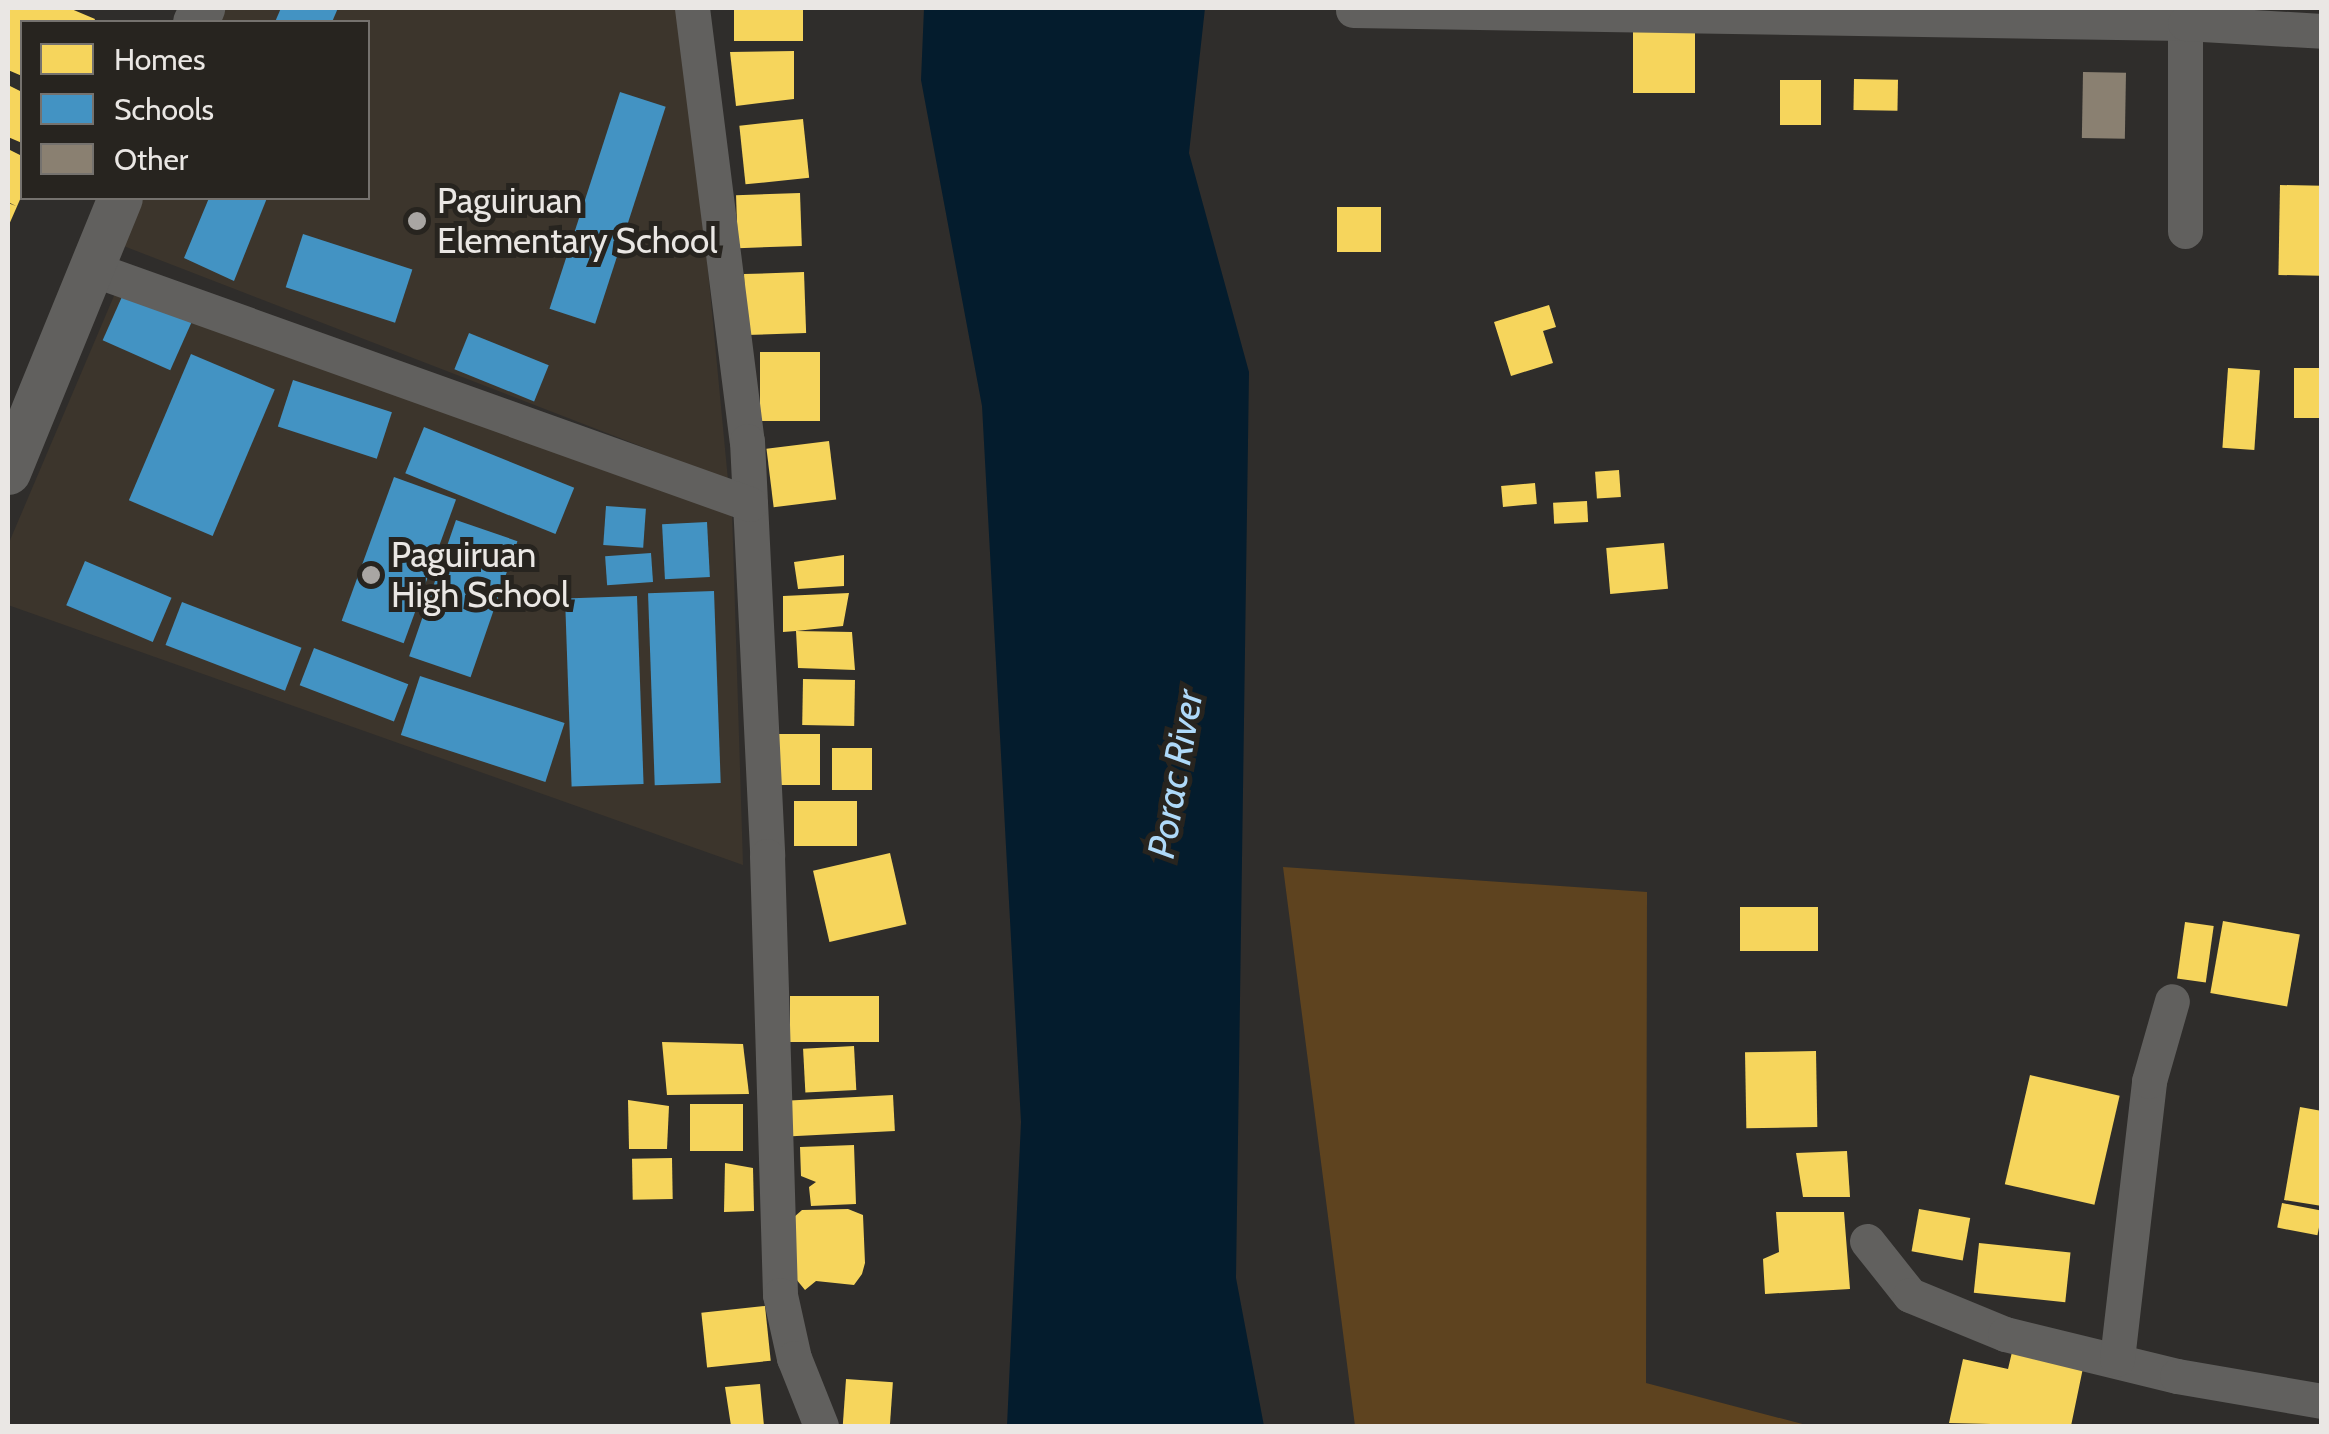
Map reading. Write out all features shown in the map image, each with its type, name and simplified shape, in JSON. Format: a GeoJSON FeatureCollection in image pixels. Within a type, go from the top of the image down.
{"type":"FeatureCollection","features":[{"type":"Feature","properties":{"kind":"street"},"geometry":{"type":"LineString","coordinates":[[692,8],[747,442],[766,837],[780,1294],[794,1358],[821,1426]]}},
{"type":"Feature","properties":{"kind":"street"},"geometry":{"type":"LineString","coordinates":[[1353,10],[2179,15],[2322,31]]}},
{"type":"Feature","properties":{"kind":"street"},"geometry":{"type":"LineString","coordinates":[[2179,15],[2185,231]]}},
{"type":"Feature","properties":{"kind":"street"},"geometry":{"type":"LineString","coordinates":[[8,472],[119,200]]}},
{"type":"Feature","properties":{"kind":"street"},"geometry":{"type":"LineString","coordinates":[[90,268],[750,504]]}},
{"type":"Feature","properties":{"kind":"street"},"geometry":{"type":"LineString","coordinates":[[2117,1359],[2149,1081],[2172,1000]]}},
{"type":"Feature","properties":{"kind":"street"},"geometry":{"type":"LineString","coordinates":[[1867,1241],[1910,1294],[2005,1334],[2177,1376],[2322,1400]]}},
{"type":"Feature","properties":{"kind":"shaded area","name":"Paguiruan Elementary School"},"geometry":{"type":"Polygon","coordinates":[[[217,8],[683,8],[728,480],[121,245],[139,200],[370,200],[370,20],[212,20],[217,8]]]}},
{"type":"Feature","properties":{"kind":"shaded area","name":"Paguiruan High School"},"geometry":{"type":"Polygon","coordinates":[[[122,277],[732,511],[743,865],[8,605],[8,545],[122,277]]]}},
{"type":"Feature","properties":{"kind":"shaded area"},"geometry":{"type":"Polygon","coordinates":[[[1283,867],[1647,892],[1646,1383],[1810,1426],[1355,1426],[1283,867]]]}},
{"type":"Feature","properties":{"kind":"water","name":"Porac River"},"geometry":{"type":"Polygon","coordinates":[[[924,8],[1205,8],[1189,153],[1249,372],[1236,1278],[1264,1426],[1007,1426],[1021,1122],[982,406],[921,80],[924,8]]]}},
{"type":"Feature","properties":{"kind":"building: Homes"},"geometry":{"type":"Polygon","coordinates":[[[9,8],[69,8],[95,19],[20,20],[20,75],[8,70],[9,8]]]}},
{"type":"Feature","properties":{"kind":"building: Homes"},"geometry":{"type":"Polygon","coordinates":[[[734,8],[803,8],[803,41],[734,41],[734,8]]]}},
{"type":"Feature","properties":{"kind":"building: Homes"},"geometry":{"type":"Polygon","coordinates":[[[1633,31],[1695,31],[1695,93],[1633,93],[1633,31]]]}},
{"type":"Feature","properties":{"kind":"building: Homes"},"geometry":{"type":"Polygon","coordinates":[[[794,51],[794,99],[736,106],[730,52],[794,51]]]}},
{"type":"Feature","properties":{"kind":"building: Homes"},"geometry":{"type":"Polygon","coordinates":[[[1854,79],[1898,80],[1897,111],[1853,110],[1854,79]]]}},
{"type":"Feature","properties":{"kind":"building: Homes"},"geometry":{"type":"Polygon","coordinates":[[[1780,80],[1821,80],[1821,125],[1780,125],[1780,80]]]}},
{"type":"Feature","properties":{"kind":"building: Homes"},"geometry":{"type":"Polygon","coordinates":[[[8,85],[20,91],[20,142],[8,137],[8,85]]]}},
{"type":"Feature","properties":{"kind":"building: Homes"},"geometry":{"type":"Polygon","coordinates":[[[803,119],[809,178],[746,184],[739,126],[803,119]]]}},
{"type":"Feature","properties":{"kind":"building: Homes"},"geometry":{"type":"Polygon","coordinates":[[[8,149],[20,155],[20,200],[8,227],[8,203],[16,206],[8,202],[8,149]]]}},
{"type":"Feature","properties":{"kind":"building: Homes"},"geometry":{"type":"Polygon","coordinates":[[[2280,185],[2322,186],[2320,276],[2278,275],[2280,185]]]}},
{"type":"Feature","properties":{"kind":"building: Homes"},"geometry":{"type":"Polygon","coordinates":[[[800,193],[802,246],[738,248],[736,195],[800,193]]]}},
{"type":"Feature","properties":{"kind":"building: Homes"},"geometry":{"type":"Polygon","coordinates":[[[1337,207],[1381,207],[1381,252],[1337,252],[1337,207]]]}},
{"type":"Feature","properties":{"kind":"building: Homes"},"geometry":{"type":"Polygon","coordinates":[[[804,272],[806,333],[746,335],[744,274],[804,272]]]}},
{"type":"Feature","properties":{"kind":"building: Homes"},"geometry":{"type":"Polygon","coordinates":[[[1549,305],[1556,327],[1543,331],[1553,363],[1511,376],[1494,322],[1549,305]]]}},
{"type":"Feature","properties":{"kind":"building: Homes"},"geometry":{"type":"Polygon","coordinates":[[[760,352],[820,352],[820,421],[760,421],[760,352]]]}},
{"type":"Feature","properties":{"kind":"building: Homes"},"geometry":{"type":"Polygon","coordinates":[[[2228,368],[2260,370],[2254,450],[2222,448],[2228,368]]]}},
{"type":"Feature","properties":{"kind":"building: Homes"},"geometry":{"type":"Polygon","coordinates":[[[2294,368],[2322,368],[2322,418],[2294,418],[2294,368]]]}},
{"type":"Feature","properties":{"kind":"building: Homes"},"geometry":{"type":"Polygon","coordinates":[[[829,441],[836,500],[774,507],[766,449],[829,441]]]}},
{"type":"Feature","properties":{"kind":"building: Homes"},"geometry":{"type":"Polygon","coordinates":[[[1619,470],[1621,497],[1597,499],[1595,472],[1619,470]]]}},
{"type":"Feature","properties":{"kind":"building: Homes"},"geometry":{"type":"Polygon","coordinates":[[[1535,483],[1537,504],[1503,507],[1501,486],[1535,483]]]}},
{"type":"Feature","properties":{"kind":"building: Homes"},"geometry":{"type":"Polygon","coordinates":[[[1587,501],[1588,522],[1554,524],[1553,503],[1587,501]]]}},
{"type":"Feature","properties":{"kind":"building: Homes"},"geometry":{"type":"Polygon","coordinates":[[[1664,543],[1668,589],[1610,594],[1606,548],[1664,543]]]}},
{"type":"Feature","properties":{"kind":"building: Homes"},"geometry":{"type":"Polygon","coordinates":[[[844,555],[844,586],[798,589],[794,562],[844,555]]]}},
{"type":"Feature","properties":{"kind":"building: Homes"},"geometry":{"type":"Polygon","coordinates":[[[849,593],[843,626],[783,632],[783,596],[849,593]]]}},
{"type":"Feature","properties":{"kind":"building: Homes"},"geometry":{"type":"Polygon","coordinates":[[[796,631],[852,632],[855,670],[798,668],[796,631]]]}},
{"type":"Feature","properties":{"kind":"building: Homes"},"geometry":{"type":"Polygon","coordinates":[[[803,679],[855,680],[854,726],[802,725],[803,679]]]}},
{"type":"Feature","properties":{"kind":"building: Homes"},"geometry":{"type":"Polygon","coordinates":[[[778,734],[820,734],[820,785],[778,785],[778,734]]]}},
{"type":"Feature","properties":{"kind":"building: Homes"},"geometry":{"type":"Polygon","coordinates":[[[832,748],[872,748],[872,790],[832,790],[832,748]]]}},
{"type":"Feature","properties":{"kind":"building: Homes"},"geometry":{"type":"Polygon","coordinates":[[[794,801],[857,801],[857,846],[794,846],[794,801]]]}},
{"type":"Feature","properties":{"kind":"building: Homes"},"geometry":{"type":"Polygon","coordinates":[[[890,853],[906,924],[829,942],[813,871],[890,853]]]}},
{"type":"Feature","properties":{"kind":"building: Homes"},"geometry":{"type":"Polygon","coordinates":[[[1740,907],[1818,907],[1818,951],[1740,951],[1740,907]]]}},
{"type":"Feature","properties":{"kind":"building: Homes"},"geometry":{"type":"Polygon","coordinates":[[[2223,921],[2300,935],[2287,1006],[2210,993],[2223,921]]]}},
{"type":"Feature","properties":{"kind":"building: Homes"},"geometry":{"type":"Polygon","coordinates":[[[2185,922],[2214,926],[2206,982],[2177,978],[2185,922]]]}},
{"type":"Feature","properties":{"kind":"building: Homes"},"geometry":{"type":"Polygon","coordinates":[[[790,996],[879,996],[879,1042],[790,1042],[790,996]]]}},
{"type":"Feature","properties":{"kind":"building: Homes"},"geometry":{"type":"Polygon","coordinates":[[[662,1042],[743,1044],[749,1094],[667,1095],[662,1042]]]}},
{"type":"Feature","properties":{"kind":"building: Homes"},"geometry":{"type":"Polygon","coordinates":[[[854,1046],[856,1090],[805,1093],[803,1049],[854,1046]]]}},
{"type":"Feature","properties":{"kind":"building: Homes"},"geometry":{"type":"Polygon","coordinates":[[[1816,1051],[1817,1127],[1746,1128],[1745,1052],[1816,1051]]]}},
{"type":"Feature","properties":{"kind":"building: Homes"},"geometry":{"type":"Polygon","coordinates":[[[2030,1075],[2120,1096],[2094,1205],[2005,1184],[2030,1075]]]}},
{"type":"Feature","properties":{"kind":"building: Homes"},"geometry":{"type":"Polygon","coordinates":[[[893,1095],[895,1131],[792,1136],[790,1100],[893,1095]]]}},
{"type":"Feature","properties":{"kind":"building: Homes"},"geometry":{"type":"Polygon","coordinates":[[[628,1100],[669,1106],[667,1149],[629,1149],[628,1100]]]}},
{"type":"Feature","properties":{"kind":"building: Homes"},"geometry":{"type":"Polygon","coordinates":[[[690,1104],[743,1104],[743,1151],[690,1151],[690,1104]]]}},
{"type":"Feature","properties":{"kind":"building: Homes"},"geometry":{"type":"Polygon","coordinates":[[[2300,1107],[2322,1111],[2322,1206],[2284,1200],[2300,1107]]]}},
{"type":"Feature","properties":{"kind":"building: Homes"},"geometry":{"type":"Polygon","coordinates":[[[854,1145],[856,1204],[811,1206],[809,1187],[816,1182],[801,1176],[800,1147],[854,1145]]]}},
{"type":"Feature","properties":{"kind":"building: Homes"},"geometry":{"type":"Polygon","coordinates":[[[1847,1151],[1850,1197],[1803,1197],[1796,1153],[1847,1151]]]}},
{"type":"Feature","properties":{"kind":"building: Homes"},"geometry":{"type":"Polygon","coordinates":[[[672,1158],[673,1199],[633,1200],[632,1159],[672,1158]]]}},
{"type":"Feature","properties":{"kind":"building: Homes"},"geometry":{"type":"Polygon","coordinates":[[[725,1163],[753,1168],[754,1211],[724,1212],[725,1163]]]}},
{"type":"Feature","properties":{"kind":"building: Homes"},"geometry":{"type":"Polygon","coordinates":[[[2282,1203],[2322,1211],[2317,1235],[2277,1228],[2282,1203]]]}},
{"type":"Feature","properties":{"kind":"building: Homes"},"geometry":{"type":"Polygon","coordinates":[[[848,1209],[863,1215],[862,1274],[854,1285],[816,1281],[805,1290],[796,1279],[793,1218],[802,1210],[848,1209]]]}},
{"type":"Feature","properties":{"kind":"building: Homes"},"geometry":{"type":"Polygon","coordinates":[[[1919,1209],[1970,1218],[1963,1260],[1912,1251],[1919,1209]]]}},
{"type":"Feature","properties":{"kind":"building: Homes"},"geometry":{"type":"Polygon","coordinates":[[[1776,1212],[1844,1212],[1850,1289],[1765,1294],[1763,1259],[1779,1252],[1776,1212]]]}},
{"type":"Feature","properties":{"kind":"building: Homes"},"geometry":{"type":"Polygon","coordinates":[[[1979,1243],[2070,1253],[2065,1302],[1974,1293],[1979,1243]]]}},
{"type":"Feature","properties":{"kind":"building: Homes"},"geometry":{"type":"Polygon","coordinates":[[[765,1306],[771,1361],[707,1367],[701,1313],[765,1306]]]}},
{"type":"Feature","properties":{"kind":"building: Homes"},"geometry":{"type":"Polygon","coordinates":[[[2012,1352],[2083,1368],[2071,1426],[1949,1423],[1963,1359],[2008,1369],[2012,1352]]]}},
{"type":"Feature","properties":{"kind":"building: Homes"},"geometry":{"type":"Polygon","coordinates":[[[846,1379],[893,1382],[890,1426],[843,1426],[846,1379]]]}},
{"type":"Feature","properties":{"kind":"building: Homes"},"geometry":{"type":"Polygon","coordinates":[[[760,1384],[764,1426],[731,1426],[725,1387],[760,1384]]]}},
{"type":"Feature","properties":{"kind":"building: Schools"},"geometry":{"type":"Polygon","coordinates":[[[281,8],[338,8],[333,20],[276,20],[281,8]]]}},
{"type":"Feature","properties":{"kind":"building: Schools"},"geometry":{"type":"Polygon","coordinates":[[[620,92],[666,107],[595,324],[550,309],[620,92]]]}},
{"type":"Feature","properties":{"kind":"building: Schools"},"geometry":{"type":"Polygon","coordinates":[[[208,200],[266,200],[234,281],[184,258],[208,200]]]}},
{"type":"Feature","properties":{"kind":"building: Schools"},"geometry":{"type":"Polygon","coordinates":[[[303,234],[412,270],[395,323],[286,287],[303,234]]]}},
{"type":"Feature","properties":{"kind":"building: Schools"},"geometry":{"type":"Polygon","coordinates":[[[125,290],[193,320],[170,370],[103,340],[125,290]]]}},
{"type":"Feature","properties":{"kind":"building: Schools"},"geometry":{"type":"Polygon","coordinates":[[[469,333],[549,365],[534,401],[454,369],[469,333]]]}},
{"type":"Feature","properties":{"kind":"building: Schools"},"geometry":{"type":"Polygon","coordinates":[[[191,354],[275,390],[213,536],[129,500],[191,354]]]}},
{"type":"Feature","properties":{"kind":"building: Schools"},"geometry":{"type":"Polygon","coordinates":[[[293,380],[392,412],[377,459],[278,427],[293,380]]]}},
{"type":"Feature","properties":{"kind":"building: Schools"},"geometry":{"type":"Polygon","coordinates":[[[424,427],[574,488],[555,534],[405,473],[424,427]]]}},
{"type":"Feature","properties":{"kind":"building: Schools"},"geometry":{"type":"Polygon","coordinates":[[[394,477],[456,500],[404,643],[342,621],[394,477]]]}},
{"type":"Feature","properties":{"kind":"building: Schools"},"geometry":{"type":"Polygon","coordinates":[[[606,506],[646,509],[643,548],[603,545],[606,506]]]}},
{"type":"Feature","properties":{"kind":"building: Schools"},"geometry":{"type":"Polygon","coordinates":[[[456,520],[517,541],[471,677],[409,656],[456,520]]]}},
{"type":"Feature","properties":{"kind":"building: Schools"},"geometry":{"type":"Polygon","coordinates":[[[707,522],[710,577],[665,579],[662,524],[707,522]]]}},
{"type":"Feature","properties":{"kind":"building: Schools"},"geometry":{"type":"Polygon","coordinates":[[[651,553],[653,582],[607,585],[605,556],[651,553]]]}},
{"type":"Feature","properties":{"kind":"building: Schools"},"geometry":{"type":"Polygon","coordinates":[[[85,561],[172,598],[153,642],[66,605],[85,561]]]}},
{"type":"Feature","properties":{"kind":"building: Schools"},"geometry":{"type":"Polygon","coordinates":[[[714,591],[721,783],[655,785],[648,593],[714,591]]]}},
{"type":"Feature","properties":{"kind":"building: Schools"},"geometry":{"type":"Polygon","coordinates":[[[637,596],[644,784],[572,786],[565,599],[637,596]]]}},
{"type":"Feature","properties":{"kind":"building: Schools"},"geometry":{"type":"Polygon","coordinates":[[[182,602],[301,648],[285,691],[166,645],[182,602]]]}},
{"type":"Feature","properties":{"kind":"building: Schools"},"geometry":{"type":"Polygon","coordinates":[[[314,648],[408,684],[394,722],[300,685],[314,648]]]}},
{"type":"Feature","properties":{"kind":"building: Schools"},"geometry":{"type":"Polygon","coordinates":[[[420,676],[565,723],[545,782],[401,735],[420,676]]]}},
{"type":"Feature","properties":{"kind":"building: Other"},"geometry":{"type":"Polygon","coordinates":[[[2083,72],[2126,73],[2125,139],[2082,138],[2083,72]]]}},
{"type":"Feature","properties":{"kind":"place","name":"Paguiruan Elementary School"},"geometry":{"type":"Point","coordinates":[417,221]}},
{"type":"Feature","properties":{"kind":"place","name":"Paguiruan High School"},"geometry":{"type":"Point","coordinates":[371,575]}}]}
